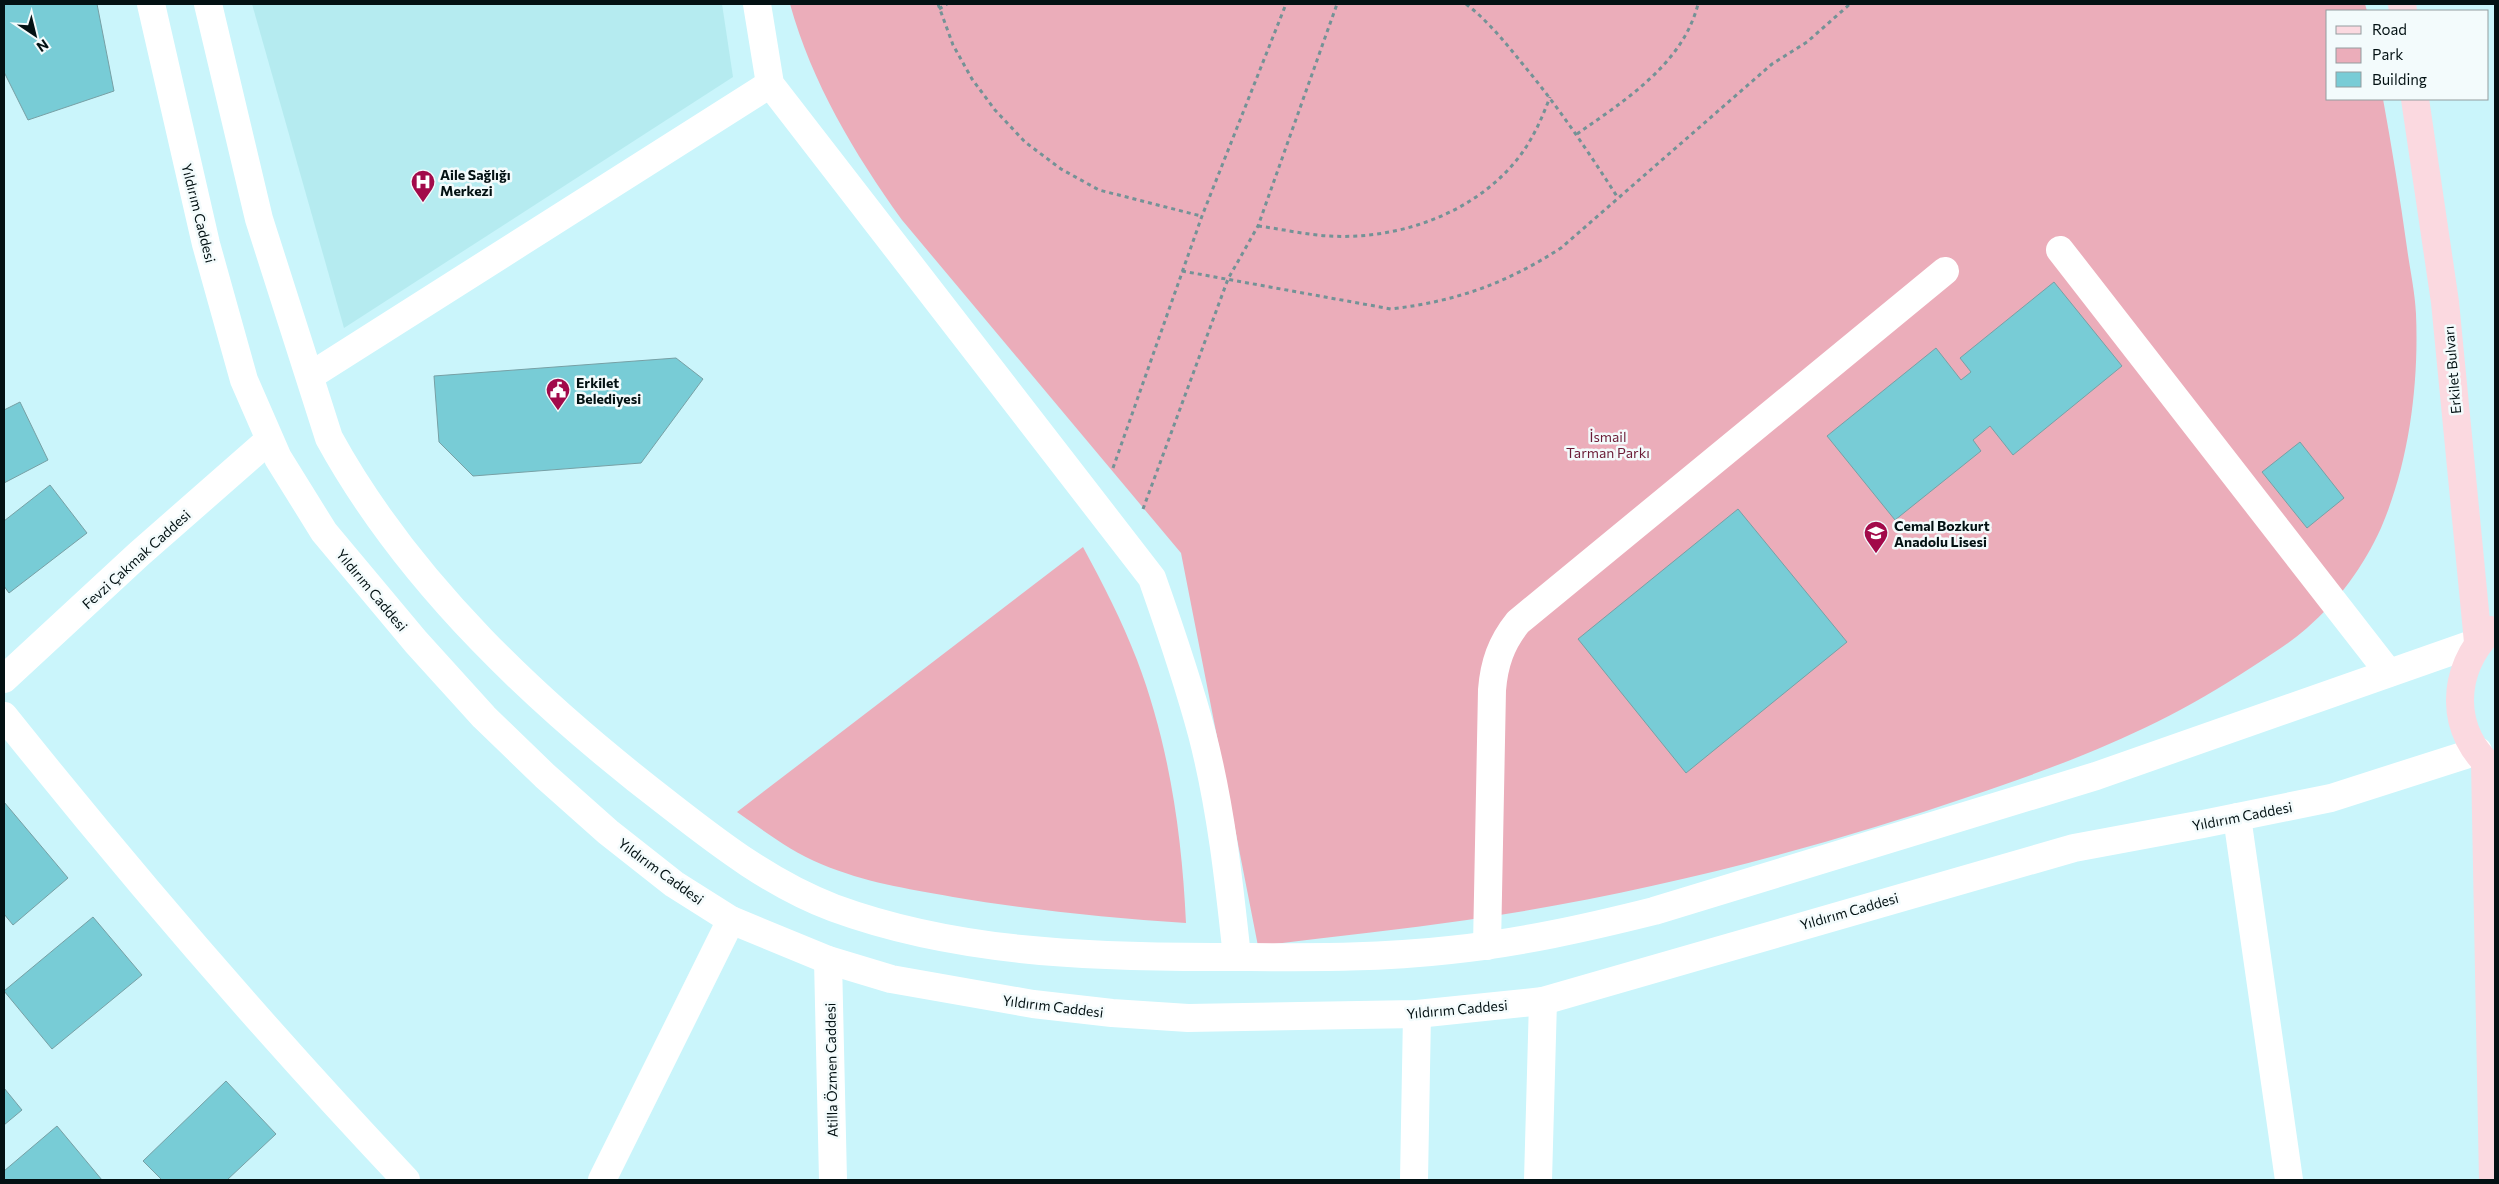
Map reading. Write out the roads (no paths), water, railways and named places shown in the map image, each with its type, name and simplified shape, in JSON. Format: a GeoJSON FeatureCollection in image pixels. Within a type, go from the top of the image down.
{"type":"FeatureCollection","features":[{"type":"Feature","properties":{"kind":"main road","name":"Erkilet Bulvarı"},"geometry":{"type":"LineString","coordinates":[[2416,100],[2445,302],[2486,634]]}},
{"type":"Feature","properties":{"kind":"main road"},"geometry":{"type":"LineString","coordinates":[[2486,634],[2465,665],[2459,691],[2461,717],[2470,741],[2486,761],[2494,1180]]}},
{"type":"Feature","properties":{"kind":"street","name":"Yıldırım Caddesi"},"geometry":{"type":"LineString","coordinates":[[151,4],[209,253],[244,380],[269,440],[300,496],[324,532],[416,642],[484,717],[544,776],[608,832],[674,884],[731,920],[828,960],[890,979],[955,992],[1033,1004],[1112,1013],[1188,1018],[1417,1014],[1543,1000],[2074,848],[2237,818],[2486,761]]}},
{"type":"Feature","properties":{"kind":"street"},"geometry":{"type":"LineString","coordinates":[[208,4],[259,219],[329,438],[348,471],[396,542],[426,578],[489,646],[556,711],[626,771],[742,860],[783,885],[830,906],[880,923],[931,934],[1010,947],[1091,954],[1237,957],[1379,956],[1487,946],[1586,928],[1654,911],[2096,776],[2389,673],[2486,634]]}},
{"type":"Feature","properties":{"kind":"street"},"geometry":{"type":"LineString","coordinates":[[757,4],[770,84],[1152,578],[1180,655],[1202,735],[1218,808],[1229,882],[1237,957]]}},
{"type":"Feature","properties":{"kind":"street"},"geometry":{"type":"LineString","coordinates":[[310,376],[770,84]]}},
{"type":"Feature","properties":{"kind":"street"},"geometry":{"type":"LineString","coordinates":[[2060,250],[2389,673]]}},
{"type":"Feature","properties":{"kind":"street"},"geometry":{"type":"LineString","coordinates":[[1487,946],[1492,690],[1494,672],[1507,636],[1518,622],[1945,271]]}},
{"type":"Feature","properties":{"kind":"street","name":"Fevzi Çakmak Caddesi"},"geometry":{"type":"LineString","coordinates":[[4,679],[139,554],[269,440]]}},
{"type":"Feature","properties":{"kind":"street"},"geometry":{"type":"LineString","coordinates":[[4,716],[106,843],[229,988],[406,1180]]}},
{"type":"Feature","properties":{"kind":"street"},"geometry":{"type":"LineString","coordinates":[[2237,818],[2289,1180]]}},
{"type":"Feature","properties":{"kind":"street"},"geometry":{"type":"LineString","coordinates":[[602,1180],[731,920]]}},
{"type":"Feature","properties":{"kind":"street","name":"Atilla Özmen Caddesi"},"geometry":{"type":"LineString","coordinates":[[828,960],[834,1180]]}},
{"type":"Feature","properties":{"kind":"street"},"geometry":{"type":"LineString","coordinates":[[1538,1180],[1543,1000]]}},
{"type":"Feature","properties":{"kind":"street"},"geometry":{"type":"LineString","coordinates":[[1414,1180],[1417,1014]]}},
{"type":"Feature","properties":{"kind":"place","name":"Aile Sağlığı Merkezi"},"geometry":{"type":"Point","coordinates":[423,203]}},
{"type":"Feature","properties":{"kind":"place","name":"Erkilet Belediyesi"},"geometry":{"type":"Point","coordinates":[558,411]}},
{"type":"Feature","properties":{"kind":"place","name":"Cemal Bozkurt Anadolu Lisesi"},"geometry":{"type":"Point","coordinates":[1876,554]}},
{"type":"Feature","properties":{"kind":"park label","name":"İsmail Tarman Parkı"},"geometry":{"type":"Point","coordinates":[1608,444]}}]}
